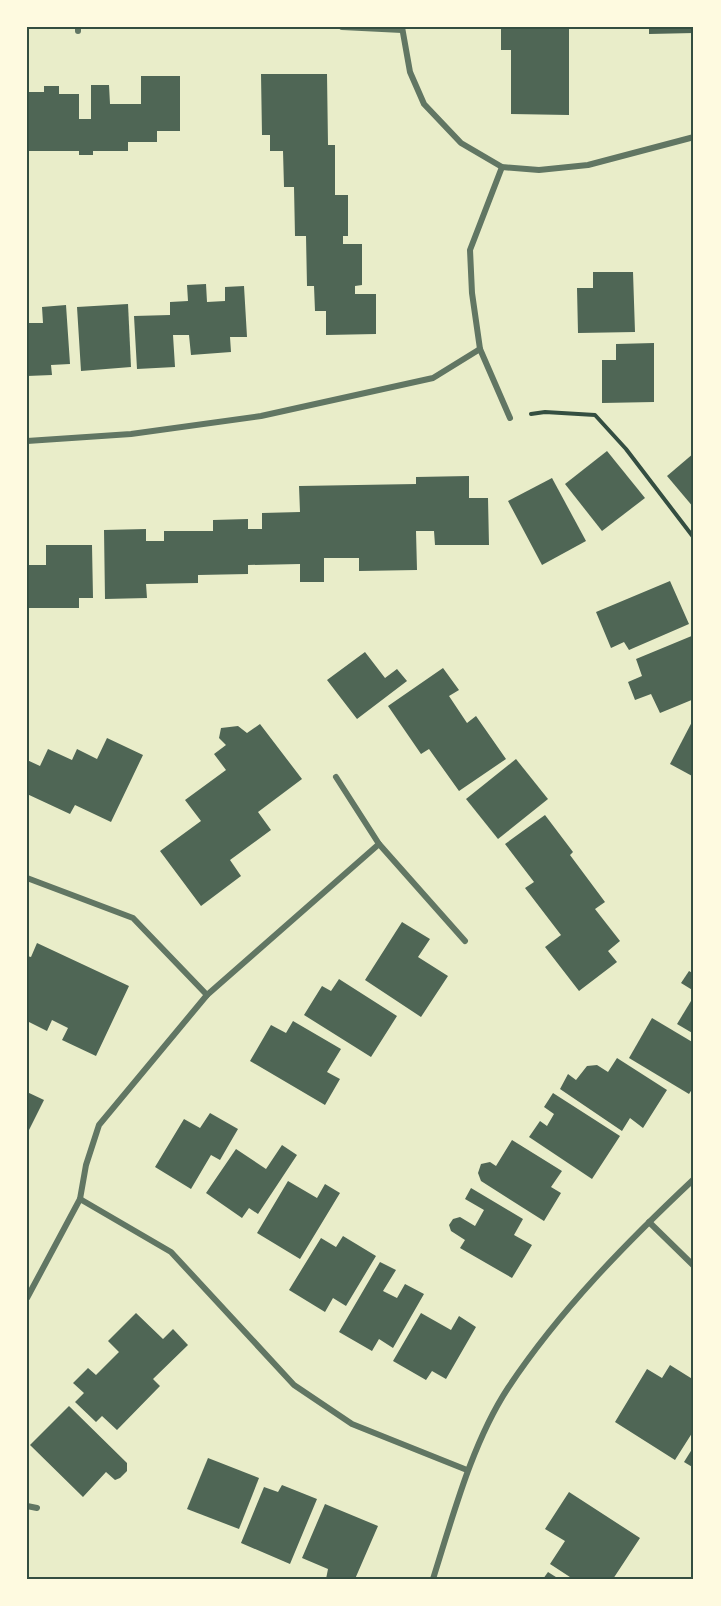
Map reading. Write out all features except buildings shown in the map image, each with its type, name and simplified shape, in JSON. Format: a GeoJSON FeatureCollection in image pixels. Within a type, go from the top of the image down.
{"type":"FeatureCollection","features":[{"type":"Feature","properties":{"kind":"street"},"geometry":{"type":"LineString","coordinates":[[342,27],[402,28],[410,72],[424,105],[461,143],[502,167],[539,170],[588,165],[694,137]]}},
{"type":"Feature","properties":{"kind":"street"},"geometry":{"type":"LineString","coordinates":[[502,167],[470,250],[472,293],[480,349],[510,418]]}},
{"type":"Feature","properties":{"kind":"street"},"geometry":{"type":"LineString","coordinates":[[27,441],[131,434],[261,416],[433,378],[480,349]]}},
{"type":"Feature","properties":{"kind":"street"},"geometry":{"type":"LineString","coordinates":[[336,777],[379,844],[465,941]]}},
{"type":"Feature","properties":{"kind":"street"},"geometry":{"type":"LineString","coordinates":[[27,1298],[80,1199],[86,1165],[99,1125],[207,996],[379,844]]}},
{"type":"Feature","properties":{"kind":"street"},"geometry":{"type":"LineString","coordinates":[[27,878],[133,918],[207,996]]}},
{"type":"Feature","properties":{"kind":"street"},"geometry":{"type":"LineString","coordinates":[[433,1579],[467,1470],[507,1389],[565,1314],[649,1222],[694,1179]]}},
{"type":"Feature","properties":{"kind":"street"},"geometry":{"type":"LineString","coordinates":[[80,1199],[171,1252],[294,1385],[351,1424],[467,1470]]}},
{"type":"Feature","properties":{"kind":"street"},"geometry":{"type":"LineString","coordinates":[[649,1222],[694,1266]]}},
{"type":"Feature","properties":{"kind":"street"},"geometry":{"type":"LineString","coordinates":[[27,1506],[37,1508]]}},
{"type":"Feature","properties":{"kind":"path"},"geometry":{"type":"LineString","coordinates":[[510,418],[546,411],[595,415],[626,449],[694,538]]}}]}
